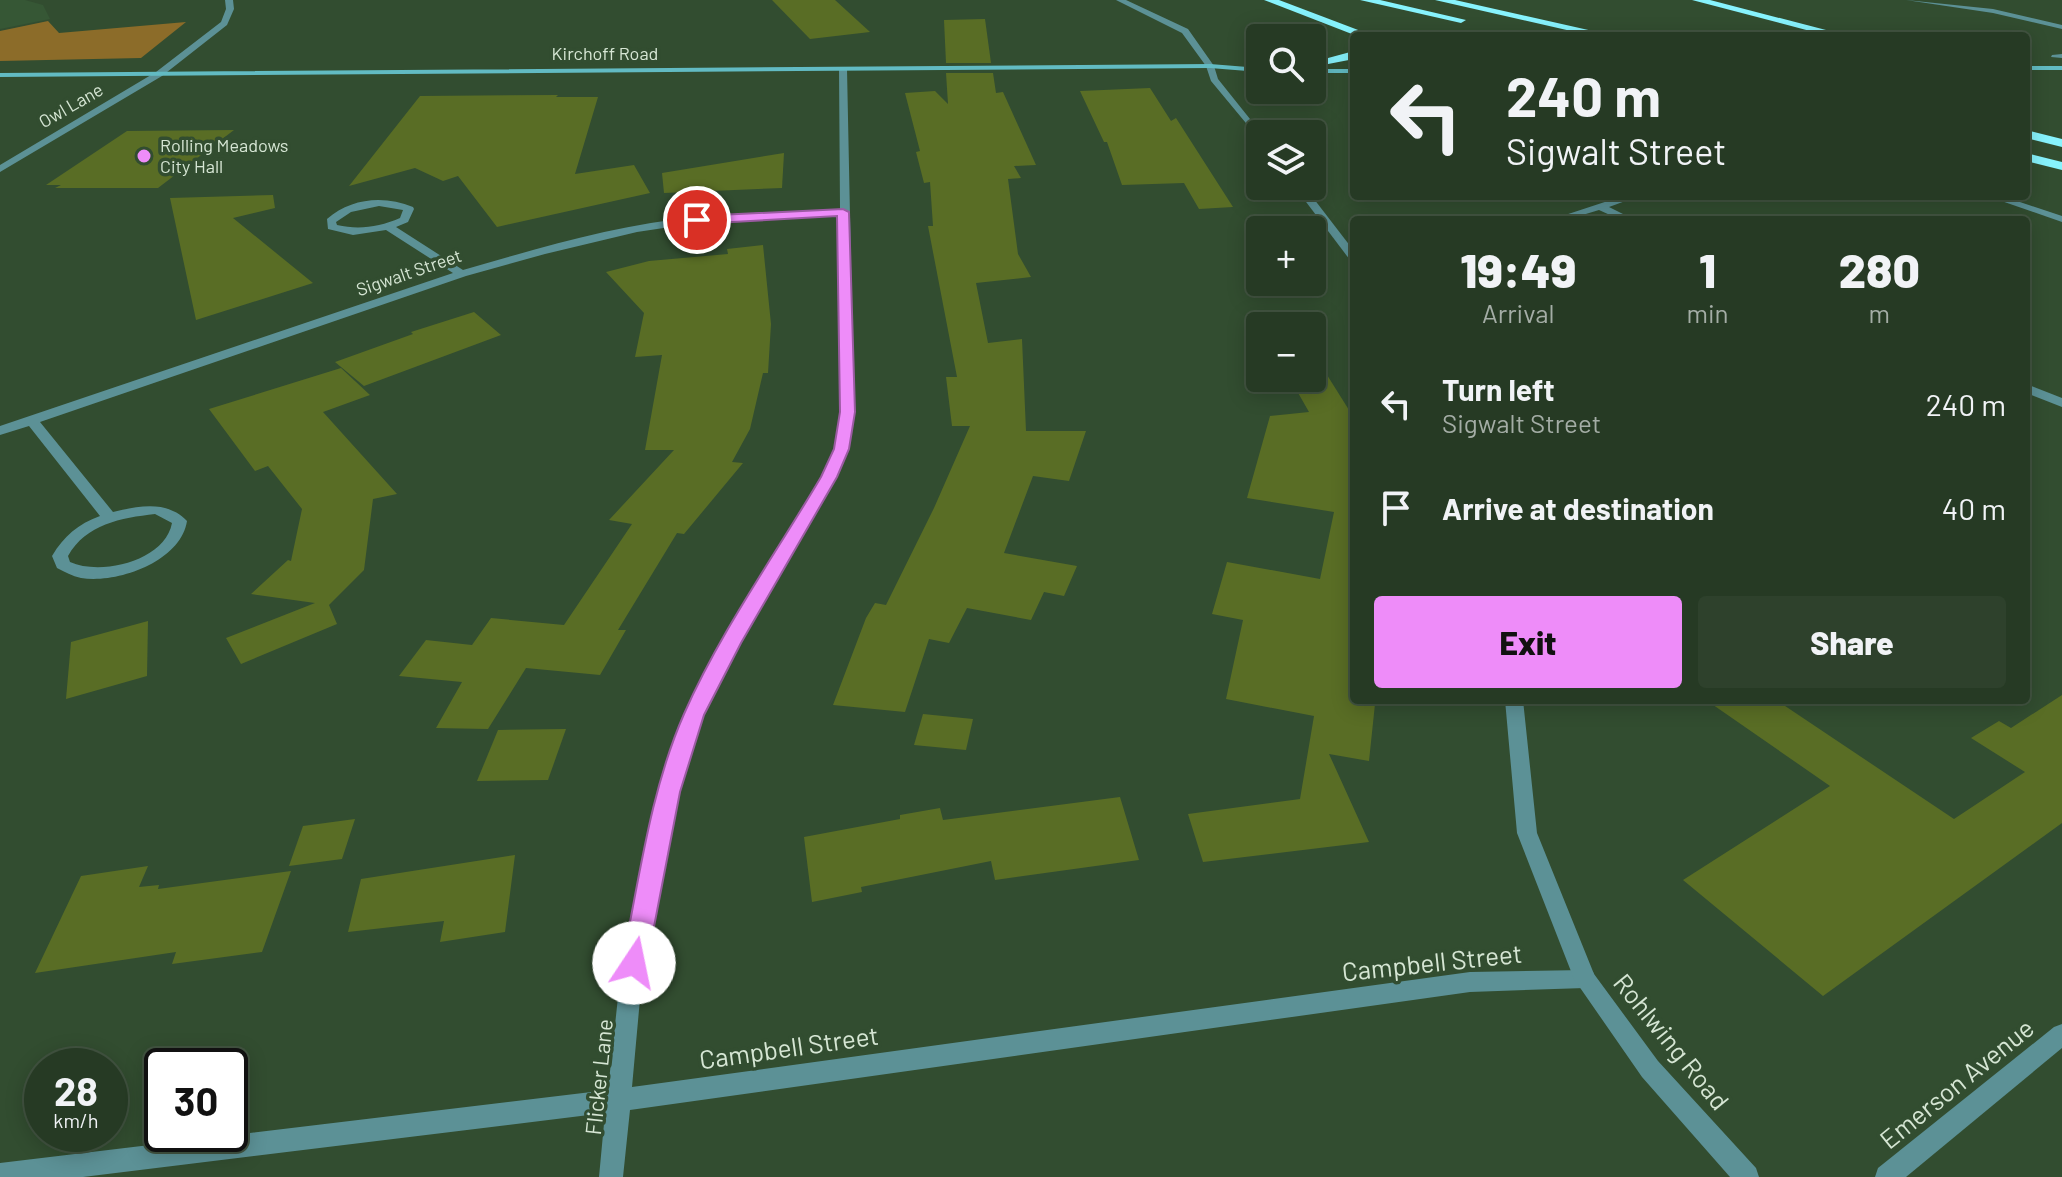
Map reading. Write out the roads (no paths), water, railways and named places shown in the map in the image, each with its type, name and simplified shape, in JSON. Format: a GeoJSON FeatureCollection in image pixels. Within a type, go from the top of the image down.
{"type":"FeatureCollection","features":[{"type":"Feature","properties":{"kind":"highway"},"geometry":{"type":"LineString","coordinates":[[1269,0],[1357,32]]}},
{"type":"Feature","properties":{"kind":"highway"},"geometry":{"type":"LineString","coordinates":[[1365,0],[1472,23]]}},
{"type":"Feature","properties":{"kind":"highway"},"geometry":{"type":"LineString","coordinates":[[1440,0],[1590,32]]}},
{"type":"Feature","properties":{"kind":"highway"},"geometry":{"type":"LineString","coordinates":[[1697,0],[1827,32]]}},
{"type":"Feature","properties":{"kind":"highway"},"geometry":{"type":"LineString","coordinates":[[1288,7],[1350,36]]}},
{"type":"Feature","properties":{"kind":"highway"},"geometry":{"type":"LineString","coordinates":[[1326,60],[1350,58]]}},
{"type":"Feature","properties":{"kind":"highway"},"geometry":{"type":"LineString","coordinates":[[2030,135],[2062,143]]}},
{"type":"Feature","properties":{"kind":"highway"},"geometry":{"type":"LineString","coordinates":[[2030,158],[2062,166]]}},
{"type":"Feature","properties":{"kind":"main road"},"geometry":{"type":"LineString","coordinates":[[2040,57],[2060,57]]}},
{"type":"Feature","properties":{"kind":"main road","name":"Kirchoff Road"},"geometry":{"type":"LineString","coordinates":[[1210,66],[1246,62]]}},
{"type":"Feature","properties":{"kind":"main road","name":"Kirchoff Road"},"geometry":{"type":"LineString","coordinates":[[0,75],[1210,66],[1246,69]]}},
{"type":"Feature","properties":{"kind":"main road"},"geometry":{"type":"LineString","coordinates":[[2030,68],[2062,68]]}},
{"type":"Feature","properties":{"kind":"main road"},"geometry":{"type":"LineString","coordinates":[[1326,71],[1350,71]]}},
{"type":"Feature","properties":{"kind":"street"},"geometry":{"type":"LineString","coordinates":[[230,0],[236,0]]}},
{"type":"Feature","properties":{"kind":"street","name":"Owl Lane"},"geometry":{"type":"LineString","coordinates":[[0,169],[159,74],[224,23],[230,0]]}},
{"type":"Feature","properties":{"kind":"street"},"geometry":{"type":"LineString","coordinates":[[1120,0],[1185,31],[1210,66],[1214,79],[1247,120]]}},
{"type":"Feature","properties":{"kind":"street"},"geometry":{"type":"LineString","coordinates":[[1910,0],[1993,11],[2062,27]]}},
{"type":"Feature","properties":{"kind":"street"},"geometry":{"type":"LineString","coordinates":[[1963,0],[2062,18]]}},
{"type":"Feature","properties":{"kind":"street","name":"Flicker Lane"},"geometry":{"type":"LineString","coordinates":[[611,1177],[632,974],[669,792],[693,715],[731,643],[816,502],[841,449],[847,412],[843,69]]}},
{"type":"Feature","properties":{"kind":"street"},"geometry":{"type":"LineString","coordinates":[[0,154],[24,153]]}},
{"type":"Feature","properties":{"kind":"street"},"geometry":{"type":"LineString","coordinates":[[1310,200],[1350,253]]}},
{"type":"Feature","properties":{"kind":"street"},"geometry":{"type":"LineString","coordinates":[[1569,216],[1622,200]]}},
{"type":"Feature","properties":{"kind":"street"},"geometry":{"type":"LineString","coordinates":[[2004,200],[2062,219]]}},
{"type":"Feature","properties":{"kind":"street"},"geometry":{"type":"LineString","coordinates":[[388,227],[404,220],[409,209],[390,203],[366,204],[347,209],[331,221],[332,227],[353,232],[388,227],[462,274]]}},
{"type":"Feature","properties":{"kind":"street"},"geometry":{"type":"LineString","coordinates":[[1601,207],[1621,216]]}},
{"type":"Feature","properties":{"kind":"street","name":"Sigwalt Street"},"geometry":{"type":"LineString","coordinates":[[0,431],[462,274],[542,251],[637,229],[697,220],[843,212]]}},
{"type":"Feature","properties":{"kind":"street"},"geometry":{"type":"LineString","coordinates":[[2030,390],[2062,403]]}},
{"type":"Feature","properties":{"kind":"street"},"geometry":{"type":"LineString","coordinates":[[32,420],[109,517]]}},
{"type":"Feature","properties":{"kind":"street"},"geometry":{"type":"LineString","coordinates":[[130,512],[166,512],[180,521],[181,530],[167,548],[144,562],[122,569],[80,573],[63,565],[60,556],[66,545],[90,525],[109,517],[130,512]]}},
{"type":"Feature","properties":{"kind":"street","name":"Rohlwing Road"},"geometry":{"type":"LineString","coordinates":[[1514,704],[1527,833],[1585,979],[1650,1069],[1747,1177]]}},
{"type":"Feature","properties":{"kind":"street","name":"Campbell Street"},"geometry":{"type":"LineString","coordinates":[[0,1175],[618,1100],[1470,982],[1585,979]]}},
{"type":"Feature","properties":{"kind":"street","name":"Emerson Avenue"},"geometry":{"type":"LineString","coordinates":[[1887,1177],[2062,1034]]}},
{"type":"Feature","properties":{"kind":"place","name":"Rolling Meadows City Hall"},"geometry":{"type":"Point","coordinates":[144,156]}}]}
